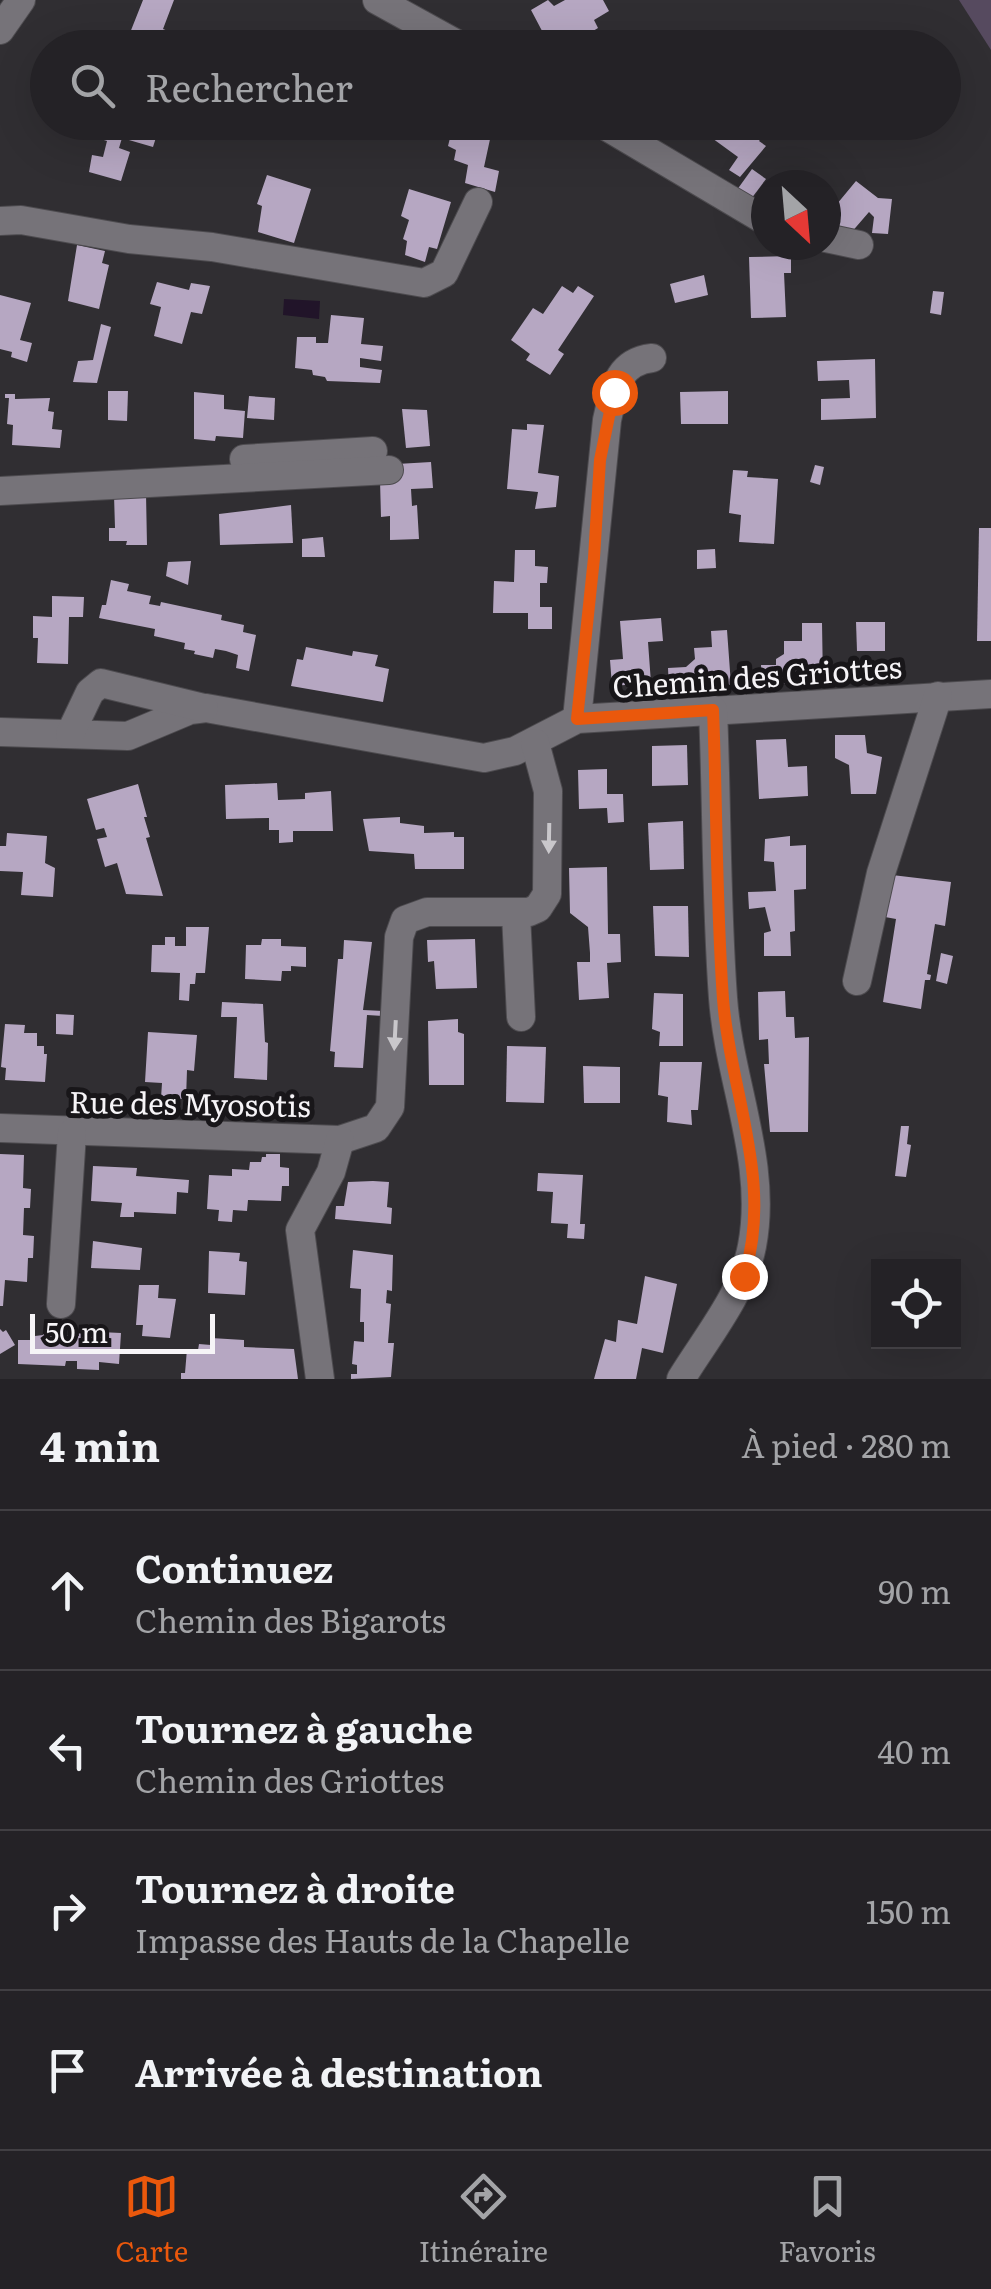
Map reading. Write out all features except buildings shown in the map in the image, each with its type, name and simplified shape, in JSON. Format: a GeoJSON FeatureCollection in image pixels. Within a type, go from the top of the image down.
{"type":"FeatureCollection","features":[{"type":"Feature","properties":{"kind":"street"},"geometry":{"type":"LineString","coordinates":[[0,30],[21,0]]}},
{"type":"Feature","properties":{"kind":"street"},"geometry":{"type":"LineString","coordinates":[[377,0],[431,30]]}},
{"type":"Feature","properties":{"kind":"street"},"geometry":{"type":"LineString","coordinates":[[629,140],[751,212]]}},
{"type":"Feature","properties":{"kind":"street"},"geometry":{"type":"LineString","coordinates":[[0,221],[20,220],[128,239],[212,248],[424,283],[444,272],[478,202]]}},
{"type":"Feature","properties":{"kind":"street"},"geometry":{"type":"LineString","coordinates":[[841,241],[859,245]]}},
{"type":"Feature","properties":{"kind":"street"},"geometry":{"type":"LineString","coordinates":[[577,719],[607,420],[619,376],[631,362],[652,358]]}},
{"type":"Feature","properties":{"kind":"street"},"geometry":{"type":"LineString","coordinates":[[5,482],[381,461]]}},
{"type":"Feature","properties":{"kind":"street"},"geometry":{"type":"LineString","coordinates":[[70,734],[90,692],[101,683],[206,708]]}},
{"type":"Feature","properties":{"kind":"street","name":"Chemin des Griottes"},"geometry":{"type":"LineString","coordinates":[[0,732],[132,736],[190,710],[206,708],[476,758],[499,757],[577,719],[991,694]]}},
{"type":"Feature","properties":{"kind":"street"},"geometry":{"type":"LineString","coordinates":[[857,981],[882,873],[938,696]]}},
{"type":"Feature","properties":{"kind":"street"},"geometry":{"type":"LineString","coordinates":[[680,1379],[744,1276],[755,1216],[754,1166],[734,1078],[723,1000],[713,710]]}},
{"type":"Feature","properties":{"kind":"street"},"geometry":{"type":"LineString","coordinates":[[521,1018],[516,914],[538,908],[547,894],[548,883],[548,791],[534,742]]}},
{"type":"Feature","properties":{"kind":"street","name":"Rue des Myosotis"},"geometry":{"type":"LineString","coordinates":[[0,1128],[340,1140],[376,1128],[390,1106],[399,937],[405,920],[427,912],[516,914]]}},
{"type":"Feature","properties":{"kind":"street"},"geometry":{"type":"LineString","coordinates":[[61,1304],[72,1133]]}},
{"type":"Feature","properties":{"kind":"street"},"geometry":{"type":"LineString","coordinates":[[320,1379],[300,1230],[331,1172],[340,1140]]}},
{"type":"Feature","properties":{"kind":"shaded area"},"geometry":{"type":"Polygon","coordinates":[[[959,0],[991,0],[991,50],[959,0]]]}},
{"type":"Feature","properties":{"kind":"shaded area"},"geometry":{"type":"Polygon","coordinates":[[[284,299],[320,301],[319,319],[283,315],[284,299]]]}},
{"type":"Feature","properties":{"kind":"route"},"geometry":{"type":"LineString","coordinates":[[614,392],[600,460],[577,719],[713,710],[723,1000],[734,1078],[754,1166],[753,1241],[744,1276]]}}]}
